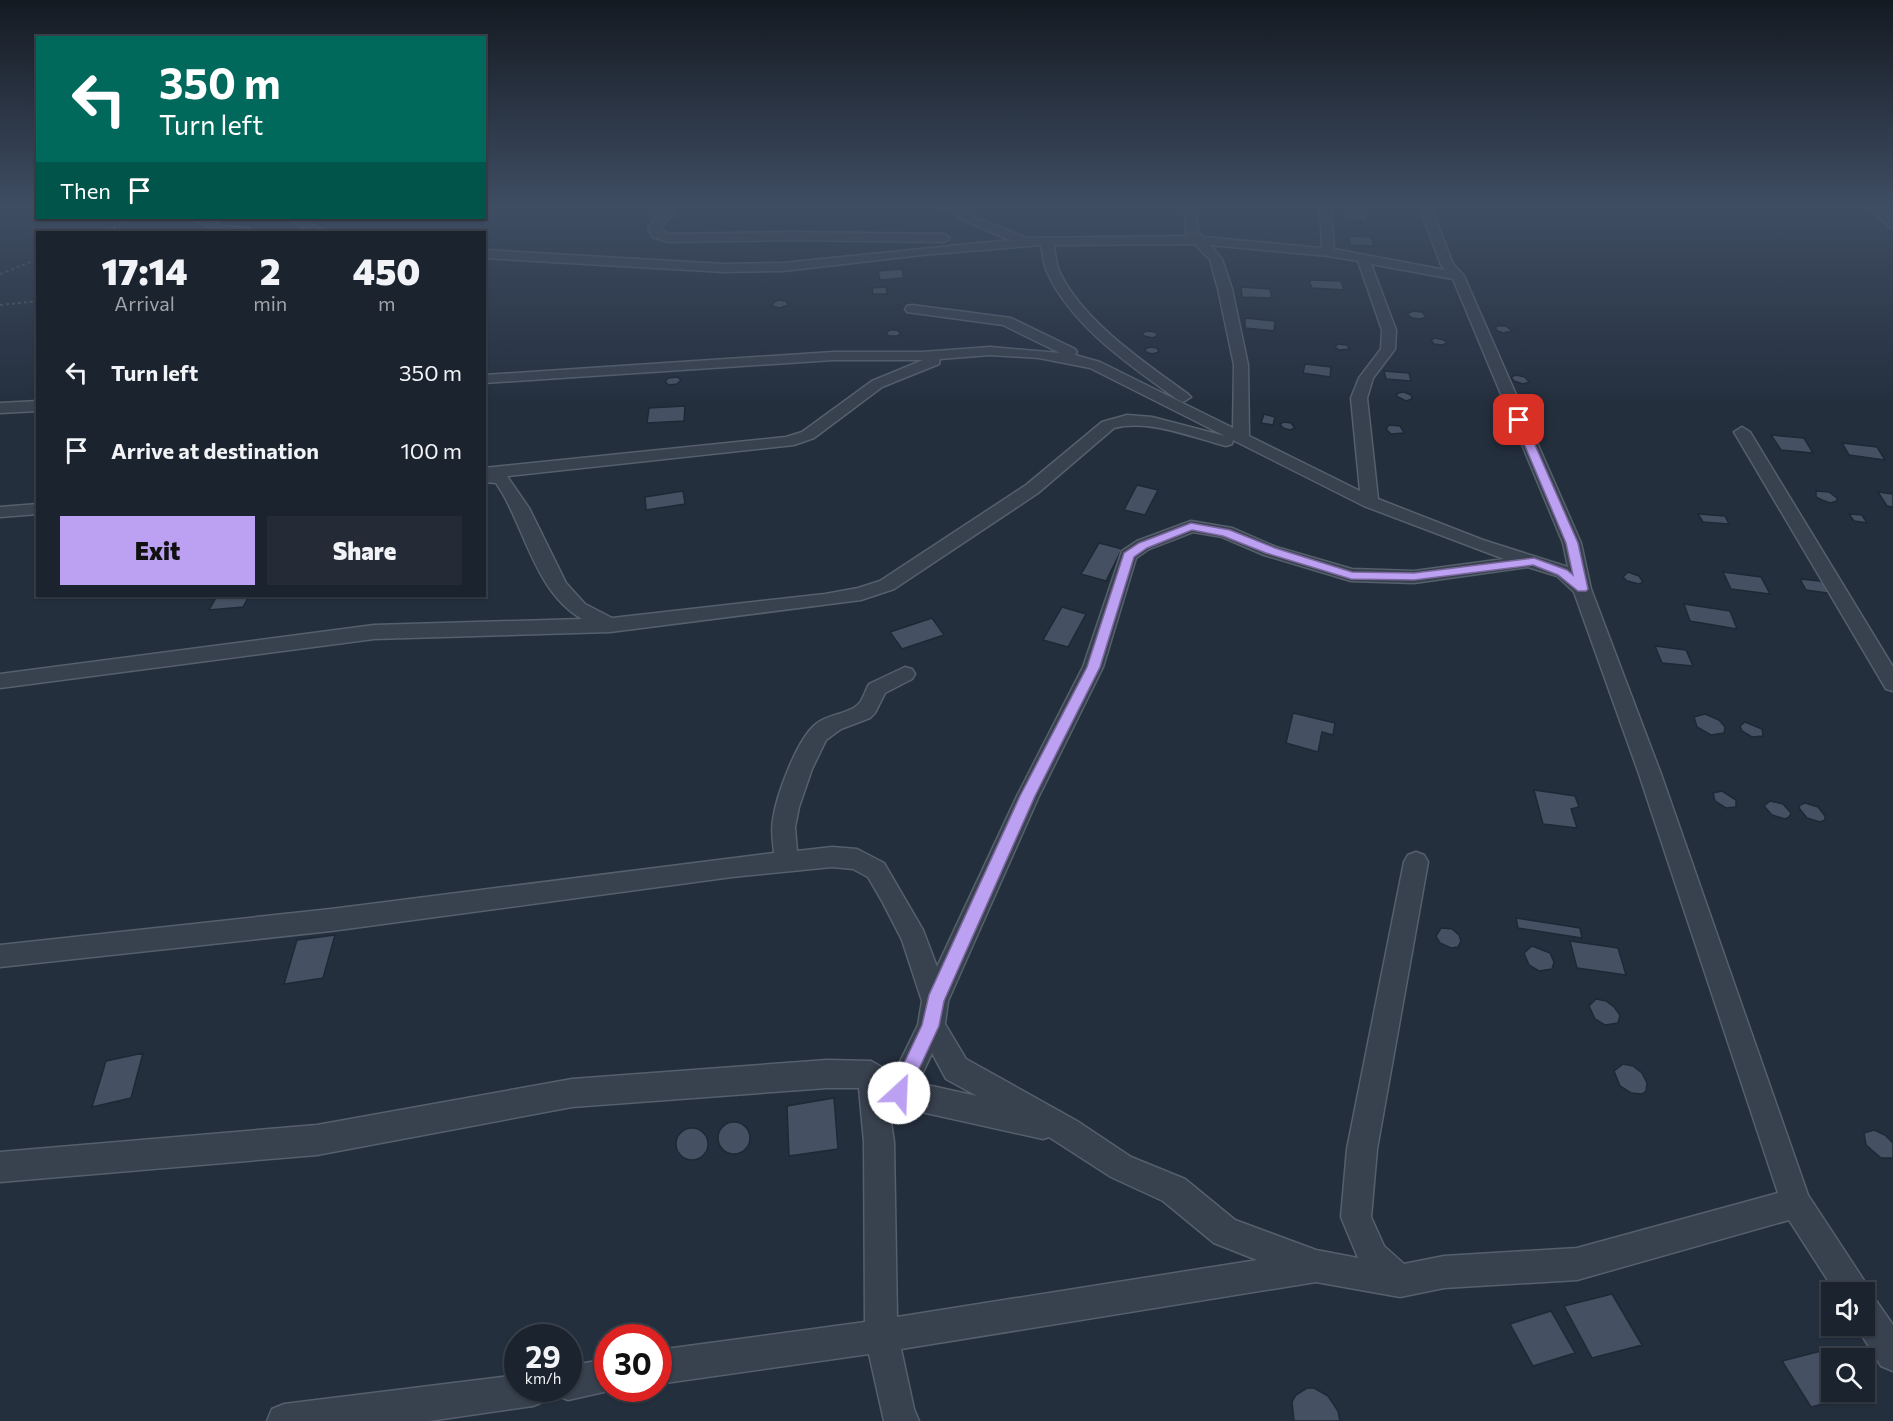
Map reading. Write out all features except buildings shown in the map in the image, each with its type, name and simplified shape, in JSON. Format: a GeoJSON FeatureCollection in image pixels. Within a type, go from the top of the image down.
{"type":"FeatureCollection","features":[{"type":"Feature","properties":{"kind":"street"},"geometry":{"type":"LineString","coordinates":[[1053,271],[1073,301],[1131,361],[1241,435],[1370,502],[1477,544],[1563,572],[1582,589]]}},
{"type":"Feature","properties":{"kind":"street"},"geometry":{"type":"LineString","coordinates":[[1220,271],[1240,365],[1241,435]]}},
{"type":"Feature","properties":{"kind":"street"},"geometry":{"type":"LineString","coordinates":[[1368,271],[1389,330],[1388,350],[1366,378],[1359,398],[1370,502]]}},
{"type":"Feature","properties":{"kind":"street"},"geometry":{"type":"LineString","coordinates":[[1433,271],[1458,276]]}},
{"type":"Feature","properties":{"kind":"street"},"geometry":{"type":"LineString","coordinates":[[1453,271],[1458,276],[1572,543],[1582,589],[1650,774],[1796,1203],[1847,1282]]}},
{"type":"Feature","properties":{"kind":"street"},"geometry":{"type":"LineString","coordinates":[[912,309],[1006,321],[1241,435]]}},
{"type":"Feature","properties":{"kind":"street"},"geometry":{"type":"LineString","coordinates":[[486,379],[833,356],[947,355],[990,351],[1039,354],[1074,359],[1095,365]]}},
{"type":"Feature","properties":{"kind":"street"},"geometry":{"type":"LineString","coordinates":[[486,475],[788,442],[808,435],[877,384],[947,355]]}},
{"type":"Feature","properties":{"kind":"street"},"geometry":{"type":"LineString","coordinates":[[0,408],[36,406]]}},
{"type":"Feature","properties":{"kind":"street"},"geometry":{"type":"LineString","coordinates":[[0,681],[374,632],[610,625],[861,594],[886,585],[1032,489],[1108,425],[1127,420],[1172,425],[1276,455]]}},
{"type":"Feature","properties":{"kind":"street"},"geometry":{"type":"LineString","coordinates":[[1742,432],[1893,684]]}},
{"type":"Feature","properties":{"kind":"street"},"geometry":{"type":"LineString","coordinates":[[486,475],[501,479],[512,493],[553,578],[571,602],[610,625]]}},
{"type":"Feature","properties":{"kind":"street"},"geometry":{"type":"LineString","coordinates":[[0,512],[36,509]]}},
{"type":"Feature","properties":{"kind":"street"},"geometry":{"type":"LineString","coordinates":[[899,1093],[1028,796],[1094,667],[1128,555],[1143,545],[1191,526],[1226,532],[1270,551],[1351,575],[1414,577],[1534,561]]}},
{"type":"Feature","properties":{"kind":"street"},"geometry":{"type":"LineString","coordinates":[[786,863],[784,818],[807,752],[823,729],[857,717],[872,705],[876,689],[905,674]]}},
{"type":"Feature","properties":{"kind":"street"},"geometry":{"type":"LineString","coordinates":[[0,956],[331,920],[721,868],[832,857],[857,859],[876,870],[914,938],[933,1013],[956,1069],[1067,1131],[1121,1167],[1174,1190],[1226,1232],[1316,1266],[1400,1281],[1444,1272],[1577,1264],[1796,1203]]}},
{"type":"Feature","properties":{"kind":"street"},"geometry":{"type":"LineString","coordinates":[[1400,1281],[1373,1257],[1356,1217],[1364,1138],[1416,862]]}},
{"type":"Feature","properties":{"kind":"street"},"geometry":{"type":"LineString","coordinates":[[0,1167],[317,1140],[572,1093],[827,1074],[872,1075],[899,1093],[1067,1131]]}},
{"type":"Feature","properties":{"kind":"street"},"geometry":{"type":"LineString","coordinates":[[872,1075],[879,1142],[881,1258],[879,1300],[882,1336],[898,1413],[902,1421]]}},
{"type":"Feature","properties":{"kind":"street"},"geometry":{"type":"LineString","coordinates":[[672,1365],[882,1336],[1316,1266]]}},
{"type":"Feature","properties":{"kind":"street"},"geometry":{"type":"LineString","coordinates":[[1875,1327],[1893,1354]]}},
{"type":"Feature","properties":{"kind":"street"},"geometry":{"type":"LineString","coordinates":[[284,1421],[504,1394]]}},
{"type":"Feature","properties":{"kind":"path"},"geometry":{"type":"LineString","coordinates":[[0,305],[36,301]]}},
{"type":"Feature","properties":{"kind":"route"},"geometry":{"type":"LineString","coordinates":[[899,1093],[931,1026],[935,1001],[1028,796],[1094,667],[1128,555],[1143,545],[1191,526],[1226,532],[1270,551],[1351,575],[1382,578],[1414,577],[1534,561],[1563,572],[1582,589],[1572,543],[1519,420]]}}]}
